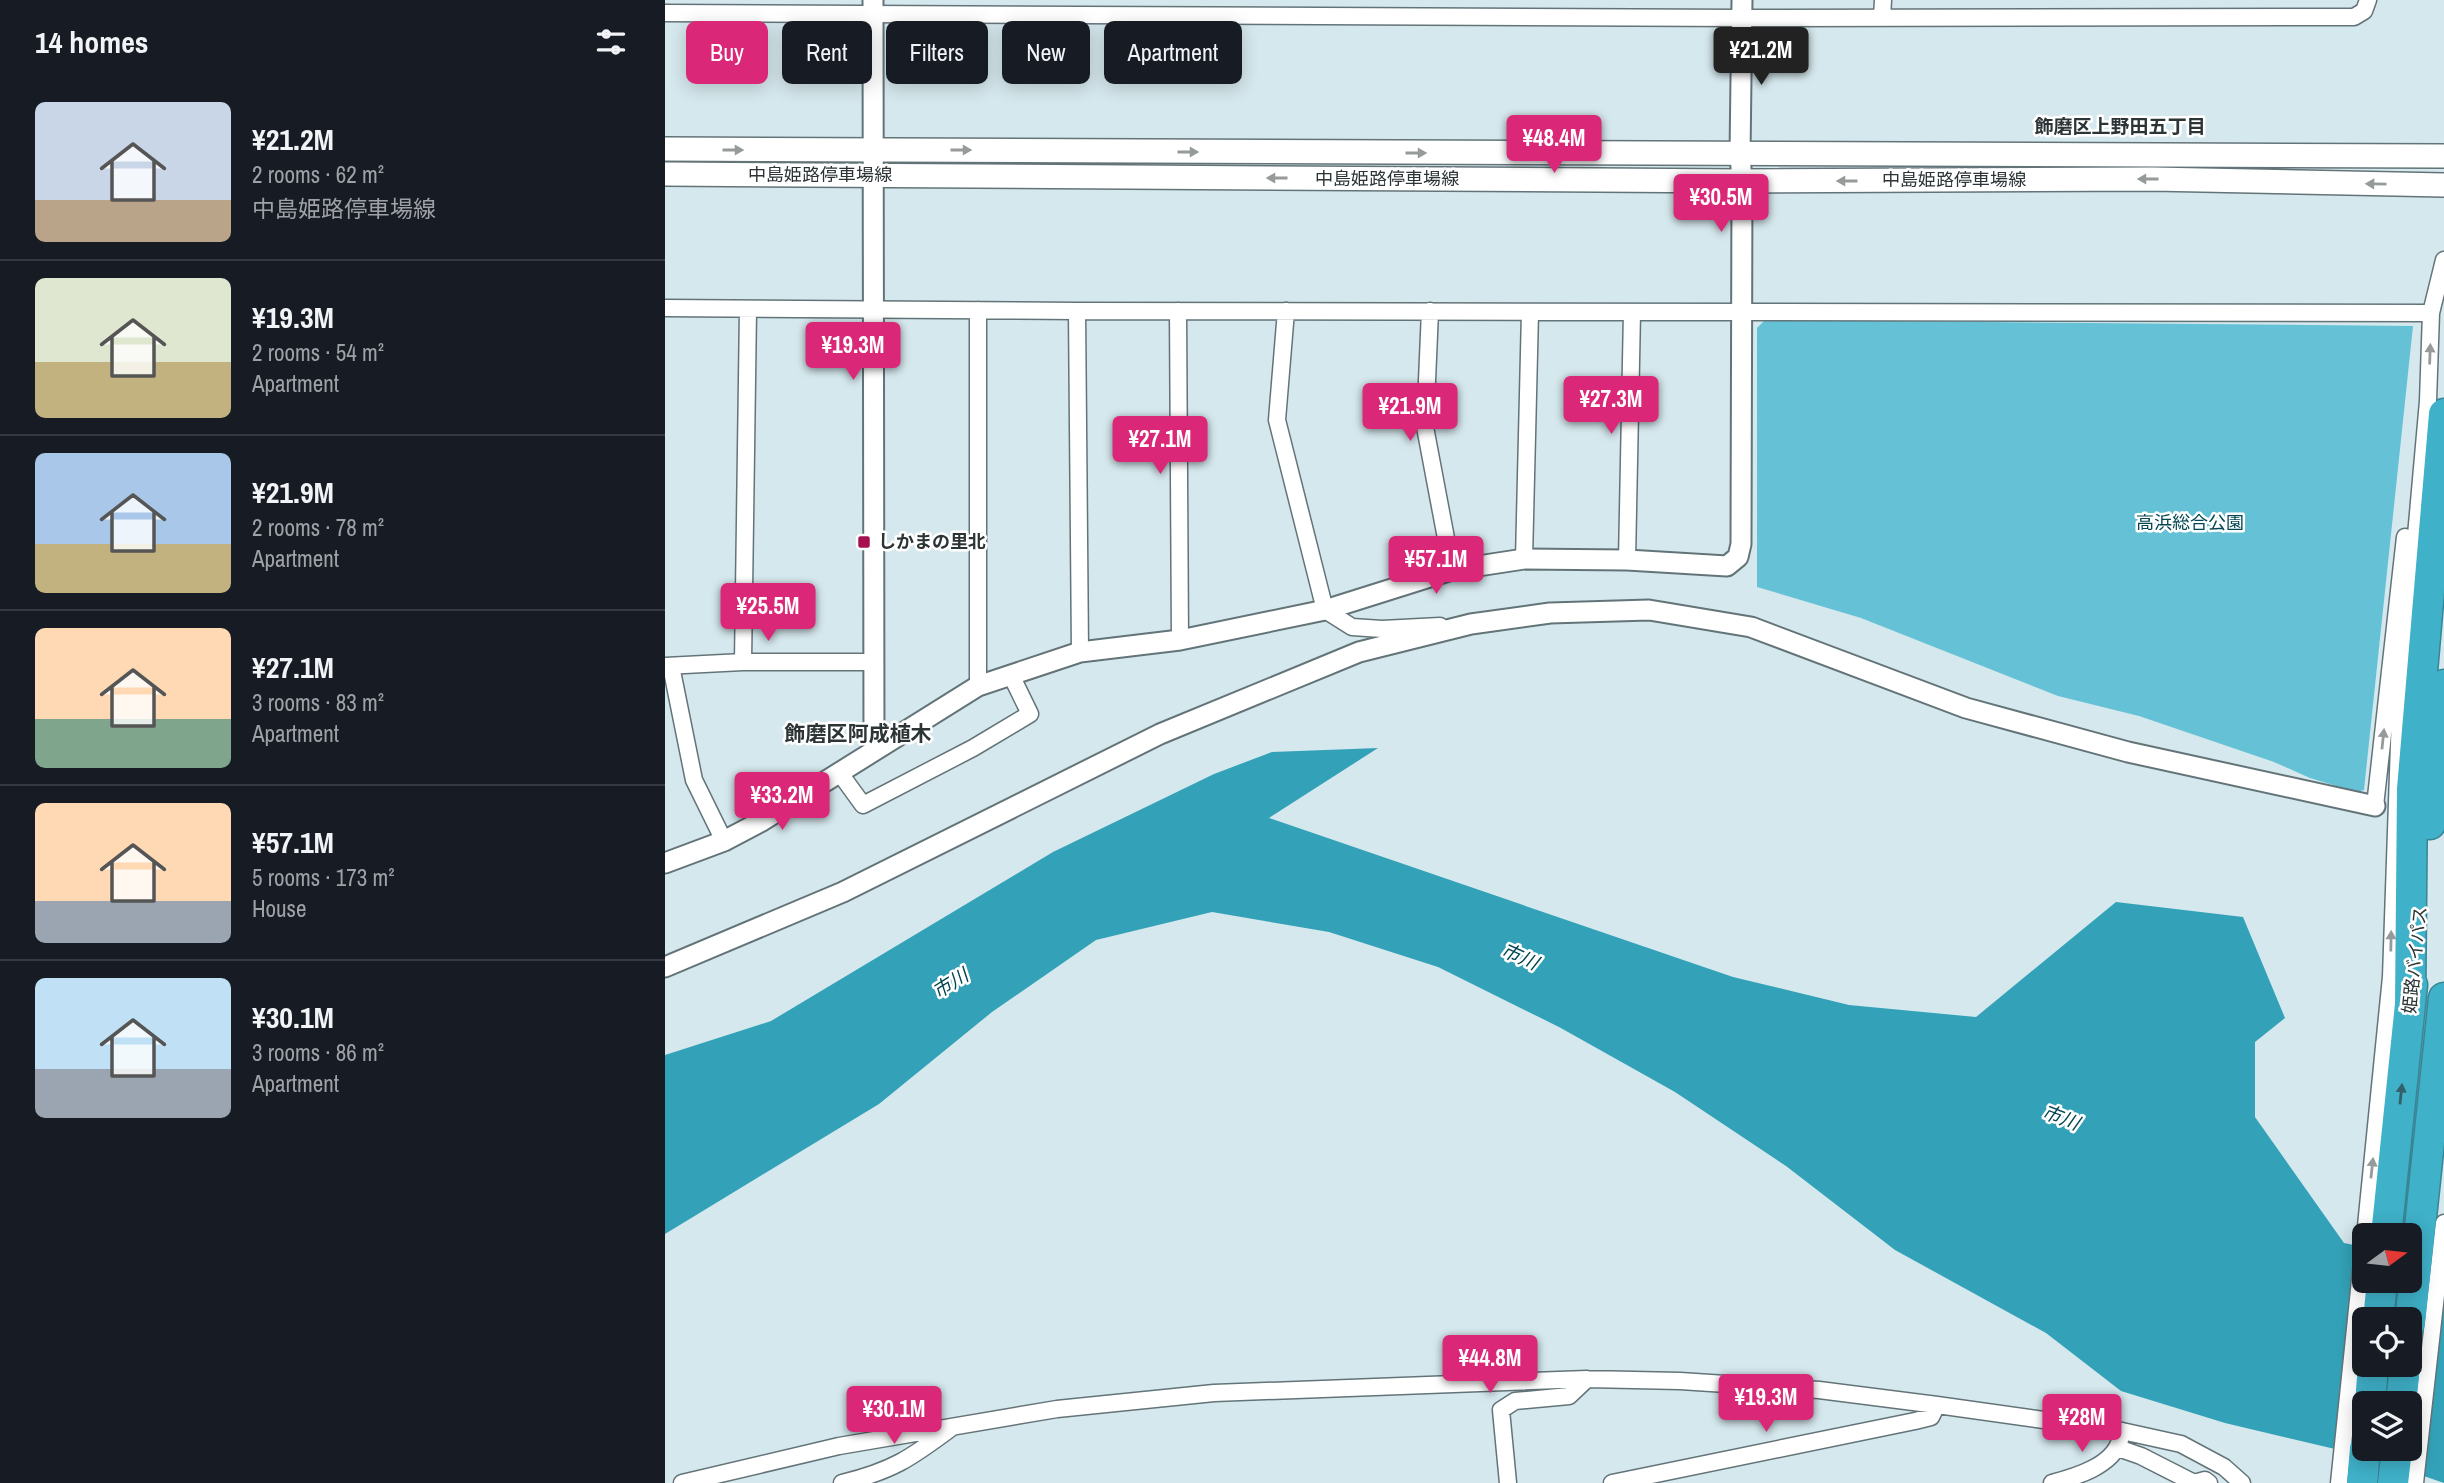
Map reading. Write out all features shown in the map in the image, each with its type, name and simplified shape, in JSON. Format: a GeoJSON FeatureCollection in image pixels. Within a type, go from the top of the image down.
{"type":"FeatureCollection","features":[{"type":"Feature","properties":{"kind":"highway"},"geometry":{"type":"LineString","coordinates":[[2409,874],[2412,789],[2427,613],[2436,408]]}},
{"type":"Feature","properties":{"kind":"highway"},"geometry":{"type":"LineString","coordinates":[[2400,715],[2427,613]]}},
{"type":"Feature","properties":{"kind":"highway"},"geometry":{"type":"LineString","coordinates":[[2409,874],[2444,685]]}},
{"type":"Feature","properties":{"kind":"highway","name":"姫路バイパス"},"geometry":{"type":"LineString","coordinates":[[2387,1223],[2410,1004],[2409,874]]}},
{"type":"Feature","properties":{"kind":"highway","name":"姫路バイパス"},"geometry":{"type":"LineString","coordinates":[[2412,1307],[2444,998]]}},
{"type":"Feature","properties":{"kind":"highway"},"geometry":{"type":"LineString","coordinates":[[2427,1159],[2444,1061]]}},
{"type":"Feature","properties":{"kind":"highway"},"geometry":{"type":"LineString","coordinates":[[2351,1481],[2360,1461]]}},
{"type":"Feature","properties":{"kind":"highway"},"geometry":{"type":"LineString","coordinates":[[2393,1483],[2396,1461]]}},
{"type":"Feature","properties":{"kind":"main road","name":"中島姫路停車場線"},"geometry":{"type":"LineString","coordinates":[[665,149],[2444,156]]}},
{"type":"Feature","properties":{"kind":"main road","name":"中島姫路停車場線"},"geometry":{"type":"LineString","coordinates":[[665,174],[1742,181],[2153,179],[2444,185]]}},
{"type":"Feature","properties":{"kind":"street"},"geometry":{"type":"LineString","coordinates":[[1619,0],[1620,17]]}},
{"type":"Feature","properties":{"kind":"street"},"geometry":{"type":"LineString","coordinates":[[1882,18],[1883,0]]}},
{"type":"Feature","properties":{"kind":"street"},"geometry":{"type":"LineString","coordinates":[[665,13],[760,6],[1497,8],[1620,17],[1742,9],[1882,18],[2153,8],[2354,17],[2364,11],[2368,0]]}},
{"type":"Feature","properties":{"kind":"street"},"geometry":{"type":"LineString","coordinates":[[873,6],[873,750]]}},
{"type":"Feature","properties":{"kind":"street"},"geometry":{"type":"LineString","coordinates":[[665,863],[724,841],[762,821],[978,687],[1080,652],[1180,640],[1325,610],[1452,570],[1524,559],[1627,560],[1727,566],[1738,557],[1741,544],[1742,181],[1739,155],[1742,9]]}},
{"type":"Feature","properties":{"kind":"street"},"geometry":{"type":"LineString","coordinates":[[2366,1223],[2391,977],[2409,874],[2400,715],[2436,408],[2431,313],[2444,260]]}},
{"type":"Feature","properties":{"kind":"street"},"geometry":{"type":"LineString","coordinates":[[665,308],[1178,312],[2431,313]]}},
{"type":"Feature","properties":{"kind":"street"},"geometry":{"type":"LineString","coordinates":[[743,662],[748,309]]}},
{"type":"Feature","properties":{"kind":"street"},"geometry":{"type":"LineString","coordinates":[[978,310],[978,687]]}},
{"type":"Feature","properties":{"kind":"street"},"geometry":{"type":"LineString","coordinates":[[1077,311],[1080,652]]}},
{"type":"Feature","properties":{"kind":"street"},"geometry":{"type":"LineString","coordinates":[[1286,311],[1277,420],[1325,610],[1352,627],[1382,629],[1471,624],[1550,613],[1649,610],[1751,627],[1966,708],[2128,752],[2375,806],[2417,438],[2436,408]]}},
{"type":"Feature","properties":{"kind":"street"},"geometry":{"type":"LineString","coordinates":[[1178,312],[1180,640]]}},
{"type":"Feature","properties":{"kind":"street"},"geometry":{"type":"LineString","coordinates":[[1430,312],[1425,427],[1452,570]]}},
{"type":"Feature","properties":{"kind":"street"},"geometry":{"type":"LineString","coordinates":[[1524,559],[1530,312]]}},
{"type":"Feature","properties":{"kind":"street"},"geometry":{"type":"LineString","coordinates":[[1627,560],[1632,312]]}},
{"type":"Feature","properties":{"kind":"street"},"geometry":{"type":"LineString","coordinates":[[665,967],[843,892],[1160,734],[1359,652],[1471,624]]}},
{"type":"Feature","properties":{"kind":"street"},"geometry":{"type":"LineString","coordinates":[[724,841],[694,780],[668,666],[743,662],[872,662]]}},
{"type":"Feature","properties":{"kind":"street"},"geometry":{"type":"LineString","coordinates":[[839,772],[863,806],[973,748],[1030,714],[1011,675]]}},
{"type":"Feature","properties":{"kind":"street"},"geometry":{"type":"LineString","coordinates":[[2415,1483],[2444,1223]]}},
{"type":"Feature","properties":{"kind":"street"},"geometry":{"type":"LineString","coordinates":[[2351,1481],[2361,1293]]}},
{"type":"Feature","properties":{"kind":"street"},"geometry":{"type":"LineString","coordinates":[[1508,1483],[1501,1410],[1515,1401],[1569,1396],[1587,1379]]}},
{"type":"Feature","properties":{"kind":"street"},"geometry":{"type":"LineString","coordinates":[[682,1483],[839,1446],[1057,1409],[1214,1393],[1587,1379],[1680,1381],[1805,1390],[2122,1431],[2181,1444],[2224,1467],[2242,1483]]}},
{"type":"Feature","properties":{"kind":"street"},"geometry":{"type":"LineString","coordinates":[[1612,1483],[1915,1421],[1931,1417],[1937,1405]]}},
{"type":"Feature","properties":{"kind":"street"},"geometry":{"type":"LineString","coordinates":[[842,1483],[888,1470],[911,1458],[953,1427]]}},
{"type":"Feature","properties":{"kind":"street"},"geometry":{"type":"LineString","coordinates":[[2053,1483],[2089,1472],[2118,1448],[2122,1431]]}},
{"type":"Feature","properties":{"kind":"street"},"geometry":{"type":"LineString","coordinates":[[2118,1448],[2141,1456],[2194,1483],[2205,1480],[2209,1483]]}},
{"type":"Feature","properties":{"kind":"green space","name":"高浜総合公園"},"geometry":{"type":"Polygon","coordinates":[[[1765,320],[2413,326],[2364,790],[2356,792],[2310,778],[2274,762],[2139,716],[2058,696],[1861,618],[1757,587],[1757,328],[1765,320]]]}},
{"type":"Feature","properties":{"kind":"water","name":"市川"},"geometry":{"type":"Polygon","coordinates":[[[1378,748],[1269,818],[1733,977],[1849,1005],[1976,1017],[2116,902],[2243,917],[2285,1018],[2255,1042],[2255,1117],[2344,1243],[2352,1245],[2352,1293],[2422,1293],[2422,1257],[2444,1261],[2444,1483],[2381,1461],[2422,1461],[2422,1391],[2352,1391],[2352,1453],[2225,1423],[2121,1391],[2046,1333],[1895,1250],[1786,1166],[1675,1092],[1559,1027],[1438,967],[1329,932],[1212,912],[1096,940],[992,1012],[879,1104],[665,1234],[665,1055],[771,1021],[1053,852],[1214,774],[1272,752],[1378,748]]]}},
{"type":"Feature","properties":{"kind":"place","name":"しかまの里北"},"geometry":{"type":"Point","coordinates":[864,542]}},
{"type":"Feature","properties":{"kind":"district","name":"飾磨区上野田五丁目"},"geometry":{"type":"Point","coordinates":[2120,126]}},
{"type":"Feature","properties":{"kind":"district","name":"飾磨区阿成植木"},"geometry":{"type":"Point","coordinates":[858,734]}}]}
